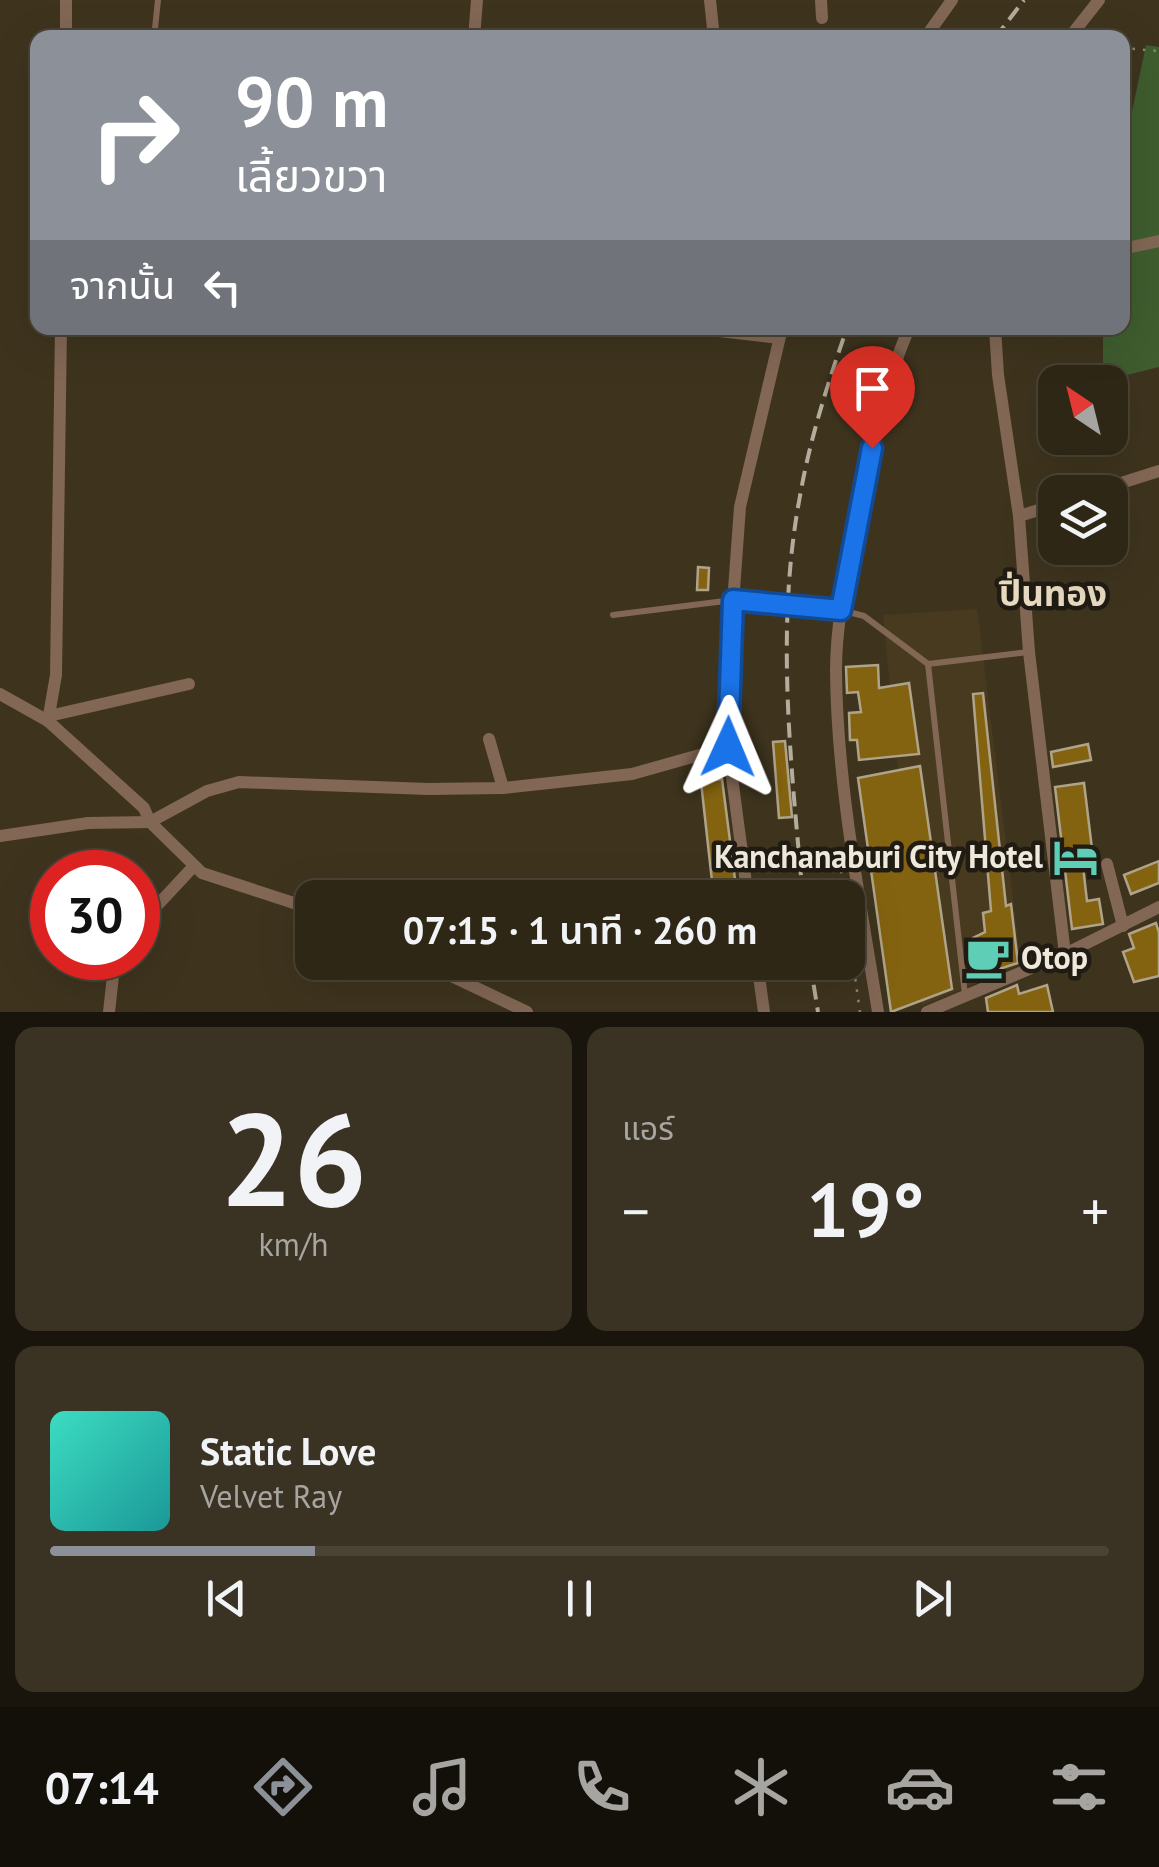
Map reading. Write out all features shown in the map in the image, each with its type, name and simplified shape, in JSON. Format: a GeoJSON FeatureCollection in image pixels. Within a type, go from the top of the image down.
{"type":"FeatureCollection","features":[{"type":"Feature","properties":{"kind":"street"},"geometry":{"type":"LineString","coordinates":[[66,0],[66,30]]}},
{"type":"Feature","properties":{"kind":"street"},"geometry":{"type":"LineString","coordinates":[[475,30],[477,0]]}},
{"type":"Feature","properties":{"kind":"street"},"geometry":{"type":"LineString","coordinates":[[710,0],[713,30]]}},
{"type":"Feature","properties":{"kind":"street"},"geometry":{"type":"LineString","coordinates":[[816,0],[822,18]]}},
{"type":"Feature","properties":{"kind":"street"},"geometry":{"type":"LineString","coordinates":[[931,30],[952,0]]}},
{"type":"Feature","properties":{"kind":"street"},"geometry":{"type":"LineString","coordinates":[[1075,30],[1099,0]]}},
{"type":"Feature","properties":{"kind":"street"},"geometry":{"type":"LineString","coordinates":[[1130,247],[1159,240]]}},
{"type":"Feature","properties":{"kind":"street"},"geometry":{"type":"LineString","coordinates":[[49,719],[56,674],[61,335]]}},
{"type":"Feature","properties":{"kind":"street"},"geometry":{"type":"LineString","coordinates":[[746,880],[728,747],[733,600],[740,506],[781,335]]}},
{"type":"Feature","properties":{"kind":"street"},"geometry":{"type":"LineString","coordinates":[[878,1012],[858,888],[836,669],[841,610],[880,414],[907,335]]}},
{"type":"Feature","properties":{"kind":"street"},"geometry":{"type":"LineString","coordinates":[[995,335],[1019,516],[1029,652],[1064,954]]}},
{"type":"Feature","properties":{"kind":"street"},"geometry":{"type":"LineString","coordinates":[[1128,481],[1159,471]]}},
{"type":"Feature","properties":{"kind":"street"},"geometry":{"type":"LineString","coordinates":[[1019,516],[1038,510]]}},
{"type":"Feature","properties":{"kind":"street"},"geometry":{"type":"LineString","coordinates":[[733,600],[841,610]]}},
{"type":"Feature","properties":{"kind":"street"},"geometry":{"type":"LineString","coordinates":[[49,719],[189,684]]}},
{"type":"Feature","properties":{"kind":"street"},"geometry":{"type":"LineString","coordinates":[[0,694],[49,719],[144,808],[150,822],[193,867],[295,903]]}},
{"type":"Feature","properties":{"kind":"street"},"geometry":{"type":"LineString","coordinates":[[489,738],[503,788]]}},
{"type":"Feature","properties":{"kind":"street"},"geometry":{"type":"LineString","coordinates":[[0,836],[88,823],[150,822],[207,791],[240,782],[264,780],[428,790],[503,788],[632,774],[728,747]]}},
{"type":"Feature","properties":{"kind":"street"},"geometry":{"type":"LineString","coordinates":[[1107,864],[1123,926]]}},
{"type":"Feature","properties":{"kind":"street"},"geometry":{"type":"LineString","coordinates":[[160,902],[193,867]]}},
{"type":"Feature","properties":{"kind":"street"},"geometry":{"type":"LineString","coordinates":[[926,1012],[1064,954],[1159,907]]}},
{"type":"Feature","properties":{"kind":"street"},"geometry":{"type":"LineString","coordinates":[[109,1012],[113,980]]}},
{"type":"Feature","properties":{"kind":"street"},"geometry":{"type":"LineString","coordinates":[[460,980],[527,1012]]}},
{"type":"Feature","properties":{"kind":"street"},"geometry":{"type":"LineString","coordinates":[[760,980],[764,1012]]}},
{"type":"Feature","properties":{"kind":"lane"},"geometry":{"type":"LineString","coordinates":[[155,30],[158,0]]}},
{"type":"Feature","properties":{"kind":"lane"},"geometry":{"type":"LineString","coordinates":[[613,615],[733,600]]}},
{"type":"Feature","properties":{"kind":"lane"},"geometry":{"type":"LineString","coordinates":[[841,610],[864,616],[928,664],[1029,652]]}},
{"type":"Feature","properties":{"kind":"lane"},"geometry":{"type":"LineString","coordinates":[[928,664],[965,996]]}},
{"type":"Feature","properties":{"kind":"path"},"geometry":{"type":"LineString","coordinates":[[1130,49],[1159,51]]}},
{"type":"Feature","properties":{"kind":"path"},"geometry":{"type":"LineString","coordinates":[[855,980],[860,1012]]}},
{"type":"Feature","properties":{"kind":"shaded area"},"geometry":{"type":"Polygon","coordinates":[[[977,609],[1021,964],[921,1006],[883,615],[977,609]]]}},
{"type":"Feature","properties":{"kind":"green space"},"geometry":{"type":"Polygon","coordinates":[[[1146,45],[1159,47],[1159,367],[1128,375],[1128,365],[1103,365],[1103,335],[1130,335],[1130,121],[1146,45]]]}},
{"type":"Feature","properties":{"kind":"building"},"geometry":{"type":"Polygon","coordinates":[[[698,567],[709,568],[708,590],[697,590],[698,567]]]}},
{"type":"Feature","properties":{"kind":"building"},"geometry":{"type":"Polygon","coordinates":[[[878,665],[879,688],[909,683],[919,754],[859,760],[857,740],[850,740],[849,713],[861,712],[858,692],[847,693],[846,667],[878,665]]]}},
{"type":"Feature","properties":{"kind":"building"},"geometry":{"type":"Polygon","coordinates":[[[983,693],[1006,906],[1011,904],[1018,963],[978,976],[970,958],[978,953],[973,938],[985,932],[983,913],[991,911],[973,694],[983,693]]]}},
{"type":"Feature","properties":{"kind":"building"},"geometry":{"type":"Polygon","coordinates":[[[785,741],[792,817],[779,818],[773,742],[785,741]]]}},
{"type":"Feature","properties":{"kind":"building"},"geometry":{"type":"Polygon","coordinates":[[[1088,744],[1091,760],[1053,767],[1051,752],[1088,744]]]}},
{"type":"Feature","properties":{"kind":"building"},"geometry":{"type":"Polygon","coordinates":[[[920,766],[952,989],[891,1012],[858,778],[920,766]]]}},
{"type":"Feature","properties":{"kind":"building"},"geometry":{"type":"Polygon","coordinates":[[[722,779],[735,880],[712,880],[701,782],[722,779]]]}},
{"type":"Feature","properties":{"kind":"building","name":"Kanchanaburi City Hotel"},"geometry":{"type":"Polygon","coordinates":[[[1084,783],[1093,857],[1082,858],[1087,901],[1099,899],[1103,924],[1072,929],[1055,787],[1084,783]]]}},
{"type":"Feature","properties":{"kind":"building"},"geometry":{"type":"Polygon","coordinates":[[[1159,861],[1159,883],[1131,894],[1124,875],[1159,861]]]}},
{"type":"Feature","properties":{"kind":"building"},"geometry":{"type":"Polygon","coordinates":[[[1156,923],[1159,976],[1134,982],[1123,952],[1134,948],[1129,934],[1156,923]]]}},
{"type":"Feature","properties":{"kind":"building"},"geometry":{"type":"Polygon","coordinates":[[[1017,985],[1019,994],[1047,985],[1053,1012],[988,1012],[986,998],[1017,985]]]}},
{"type":"Feature","properties":{"kind":"railway"},"geometry":{"type":"LineString","coordinates":[[1001,30],[1024,0]]}},
{"type":"Feature","properties":{"kind":"railway"},"geometry":{"type":"LineString","coordinates":[[801,880],[788,696],[788,596],[804,474],[845,335]]}},
{"type":"Feature","properties":{"kind":"railway"},"geometry":{"type":"LineString","coordinates":[[813,980],[818,1012]]}},
{"type":"Feature","properties":{"kind":"place","name":"Kanchanaburi City Hotel"},"geometry":{"type":"Point","coordinates":[1076,857]}},
{"type":"Feature","properties":{"kind":"place","name":"Otop"},"geometry":{"type":"Point","coordinates":[988,958]}},
{"type":"Feature","properties":{"kind":"district","name":"ปิ่นทอง"},"geometry":{"type":"Point","coordinates":[1053,594]}},
{"type":"Feature","properties":{"kind":"route"},"geometry":{"type":"LineString","coordinates":[[728,747],[733,600],[841,610],[872,448]]}}]}
